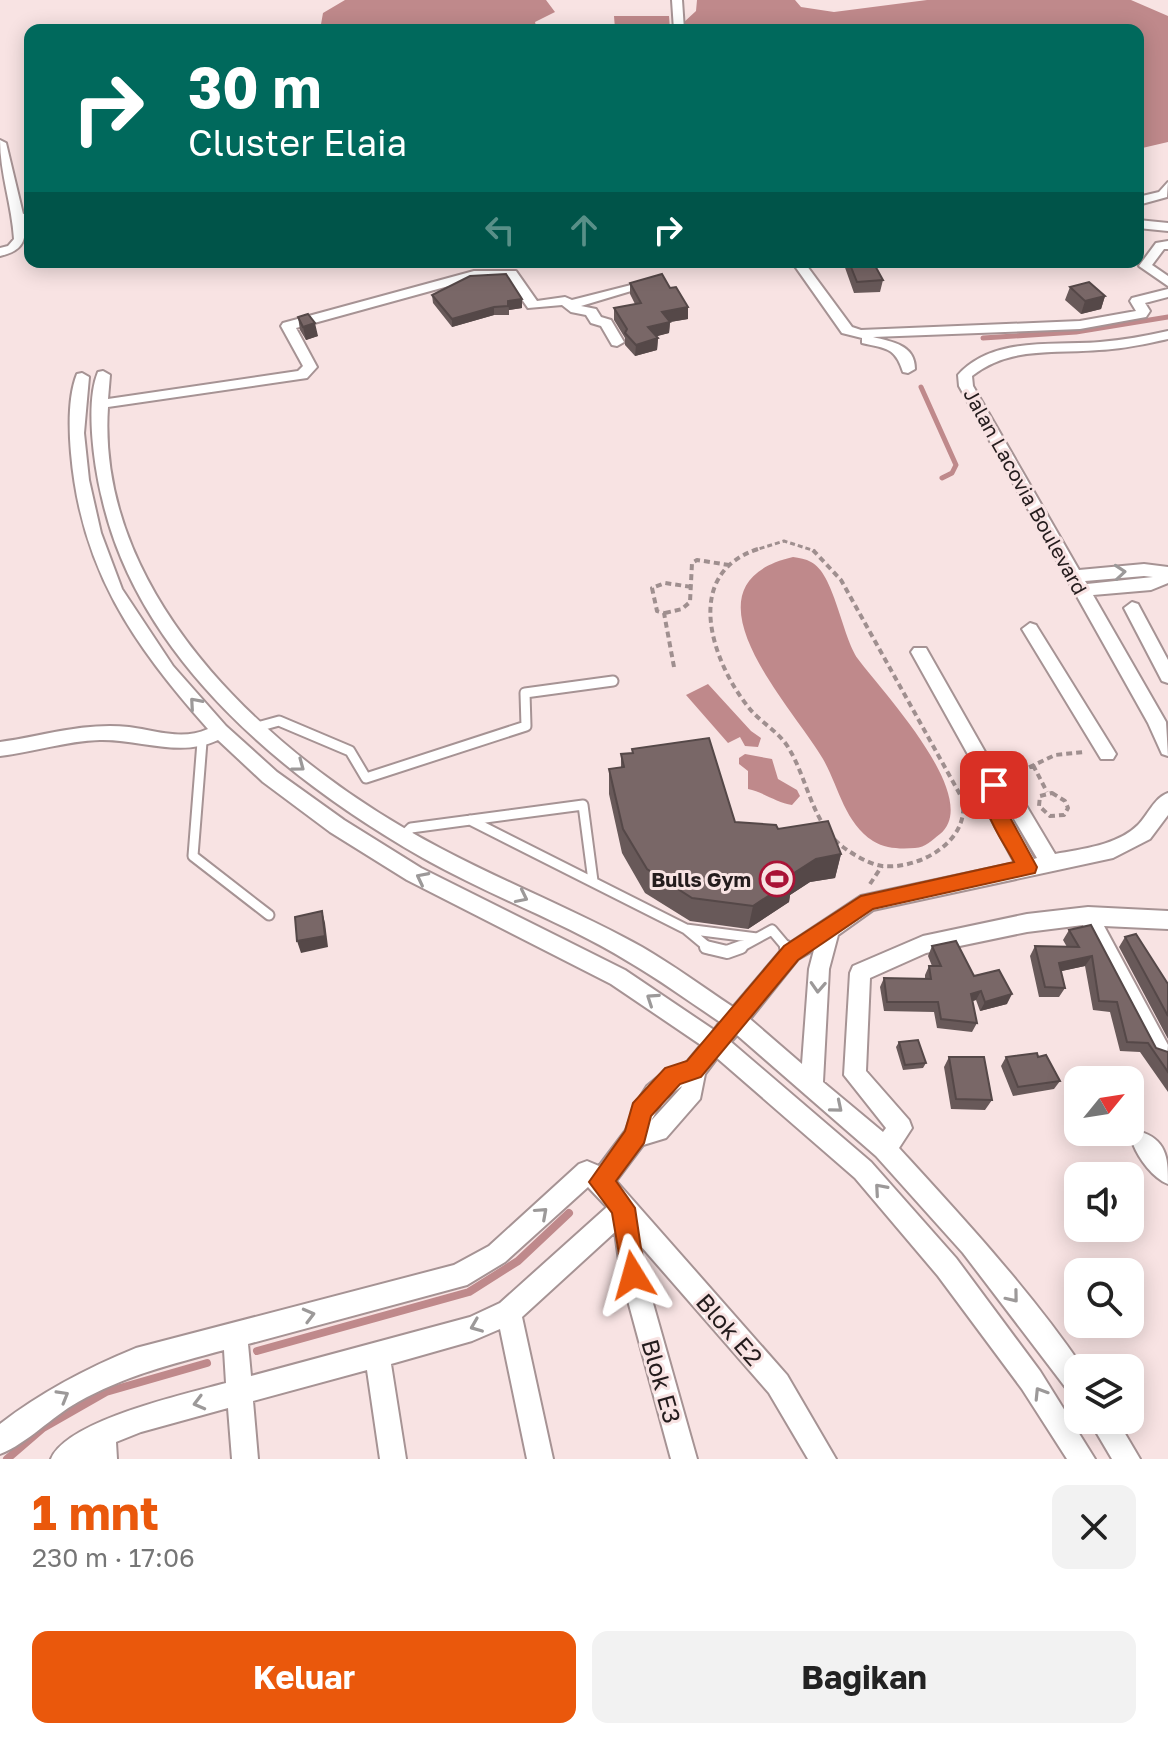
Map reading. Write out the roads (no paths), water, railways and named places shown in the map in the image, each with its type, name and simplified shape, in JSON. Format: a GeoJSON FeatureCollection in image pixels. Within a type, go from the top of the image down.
{"type":"FeatureCollection","features":[{"type":"Feature","properties":{"kind":"street"},"geometry":{"type":"LineString","coordinates":[[677,0],[679,24]]}},
{"type":"Feature","properties":{"kind":"street"},"geometry":{"type":"LineString","coordinates":[[0,143],[16,207],[24,218],[20,239],[12,249],[0,252]]}},
{"type":"Feature","properties":{"kind":"street"},"geometry":{"type":"LineString","coordinates":[[1144,199],[1163,194],[1168,186]]}},
{"type":"Feature","properties":{"kind":"street"},"geometry":{"type":"LineString","coordinates":[[16,207],[24,205]]}},
{"type":"Feature","properties":{"kind":"street"},"geometry":{"type":"LineString","coordinates":[[1144,225],[1168,227]]}},
{"type":"Feature","properties":{"kind":"street"},"geometry":{"type":"LineString","coordinates":[[1168,245],[1160,246],[1145,267],[1168,282]]}},
{"type":"Feature","properties":{"kind":"street"},"geometry":{"type":"LineString","coordinates":[[802,268],[851,333],[850,338],[896,347],[908,359],[908,369]]}},
{"type":"Feature","properties":{"kind":"street"},"geometry":{"type":"LineString","coordinates":[[101,404],[302,375],[310,367],[288,326],[474,275],[511,274],[533,305],[565,301],[591,312],[596,320],[606,323],[617,342]]}},
{"type":"Feature","properties":{"kind":"street"},"geometry":{"type":"LineString","coordinates":[[569,305],[635,288]]}},
{"type":"Feature","properties":{"kind":"street"},"geometry":{"type":"LineString","coordinates":[[851,333],[1080,325],[1143,313],[1137,301],[1168,293]]}},
{"type":"Feature","properties":{"kind":"street","name":"Jalan Lacovia Boulevard"},"geometry":{"type":"LineString","coordinates":[[1168,335],[1090,347],[1025,348],[979,361],[965,375],[966,386],[1157,722],[1168,749]]}},
{"type":"Feature","properties":{"kind":"street"},"geometry":{"type":"LineString","coordinates":[[103,375],[99,430],[104,475],[116,527],[138,581],[191,659],[254,728],[291,760],[431,853],[635,954],[735,1020],[884,1148],[971,1245],[1064,1362]]}},
{"type":"Feature","properties":{"kind":"street"},"geometry":{"type":"LineString","coordinates":[[82,377],[77,433],[81,480],[93,533],[114,590],[167,671],[220,731],[270,777],[384,856],[618,977],[716,1043],[863,1170],[947,1267],[1031,1380],[1082,1459]]}},
{"type":"Feature","properties":{"kind":"street"},"geometry":{"type":"LineString","coordinates":[[1077,583],[1151,584],[1168,575]]}},
{"type":"Feature","properties":{"kind":"street"},"geometry":{"type":"LineString","coordinates":[[114,590],[138,581]]}},
{"type":"Feature","properties":{"kind":"street"},"geometry":{"type":"LineString","coordinates":[[1132,608],[1168,676]]}},
{"type":"Feature","properties":{"kind":"street"},"geometry":{"type":"LineString","coordinates":[[1030,629],[1107,754]]}},
{"type":"Feature","properties":{"kind":"street"},"geometry":{"type":"LineString","coordinates":[[920,652],[991,781],[1017,807],[1050,863]]}},
{"type":"Feature","properties":{"kind":"street"},"geometry":{"type":"LineString","coordinates":[[0,749],[103,733],[183,743],[202,742],[220,731]]}},
{"type":"Feature","properties":{"kind":"street"},"geometry":{"type":"LineString","coordinates":[[991,781],[997,813],[1028,867]]}},
{"type":"Feature","properties":{"kind":"street"},"geometry":{"type":"LineString","coordinates":[[0,1441],[32,1414],[100,1375],[136,1361],[458,1276],[497,1254],[594,1177],[636,1135],[658,1130],[692,1092],[694,1070],[791,953],[868,902],[1106,852],[1143,833],[1168,801]]}},
{"type":"Feature","properties":{"kind":"street"},"geometry":{"type":"LineString","coordinates":[[384,856],[403,836]]}},
{"type":"Feature","properties":{"kind":"street"},"geometry":{"type":"LineString","coordinates":[[884,1148],[901,1128],[855,1075],[860,973],[923,945],[1027,923],[1088,916],[1168,920]]}},
{"type":"Feature","properties":{"kind":"street"},"geometry":{"type":"LineString","coordinates":[[1088,916],[1159,1049]]}},
{"type":"Feature","properties":{"kind":"street"},"geometry":{"type":"LineString","coordinates":[[812,1086],[819,969],[829,930]]}},
{"type":"Feature","properties":{"kind":"street"},"geometry":{"type":"LineString","coordinates":[[1144,1144],[1168,1173]]}},
{"type":"Feature","properties":{"kind":"street","name":"Blok E2"},"geometry":{"type":"LineString","coordinates":[[594,1177],[778,1384],[823,1459]]}},
{"type":"Feature","properties":{"kind":"street"},"geometry":{"type":"LineString","coordinates":[[64,1459],[103,1447],[141,1419],[472,1329],[509,1312],[623,1208]]}},
{"type":"Feature","properties":{"kind":"street","name":"Blok E3"},"geometry":{"type":"LineString","coordinates":[[623,1208],[633,1275],[684,1459]]}},
{"type":"Feature","properties":{"kind":"street"},"geometry":{"type":"LineString","coordinates":[[509,1312],[540,1459]]}},
{"type":"Feature","properties":{"kind":"street"},"geometry":{"type":"LineString","coordinates":[[235,1335],[245,1459]]}},
{"type":"Feature","properties":{"kind":"street"},"geometry":{"type":"LineString","coordinates":[[377,1355],[393,1459]]}},
{"type":"Feature","properties":{"kind":"street"},"geometry":{"type":"LineString","coordinates":[[1111,1434],[1127,1459]]}},
{"type":"Feature","properties":{"kind":"lane"},"geometry":{"type":"LineString","coordinates":[[254,728],[279,721],[350,751],[366,778],[526,726],[525,693],[613,681]]}},
{"type":"Feature","properties":{"kind":"lane"},"geometry":{"type":"LineString","coordinates":[[202,742],[193,856],[269,915]]}},
{"type":"Feature","properties":{"kind":"lane"},"geometry":{"type":"LineString","coordinates":[[403,836],[411,828],[583,805],[593,881]]}},
{"type":"Feature","properties":{"kind":"lane"},"geometry":{"type":"LineString","coordinates":[[470,820],[686,929],[757,938]]}},
{"type":"Feature","properties":{"kind":"lane"},"geometry":{"type":"LineString","coordinates":[[686,929],[700,945],[715,953],[733,951],[772,930],[791,953]]}},
{"type":"Feature","properties":{"kind":"waterway"},"geometry":{"type":"LineString","coordinates":[[983,338],[1076,332],[1168,317]]}},
{"type":"Feature","properties":{"kind":"waterway"},"geometry":{"type":"LineString","coordinates":[[921,387],[956,465],[952,473],[942,478]]}},
{"type":"Feature","properties":{"kind":"waterway"},"geometry":{"type":"LineString","coordinates":[[257,1351],[469,1292],[518,1261],[569,1213]]}},
{"type":"Feature","properties":{"kind":"waterway"},"geometry":{"type":"LineString","coordinates":[[7,1459],[43,1428],[106,1392],[207,1363]]}},
{"type":"Feature","properties":{"kind":"place","name":"Bulls Gym"},"geometry":{"type":"Point","coordinates":[777,879]}}]}
